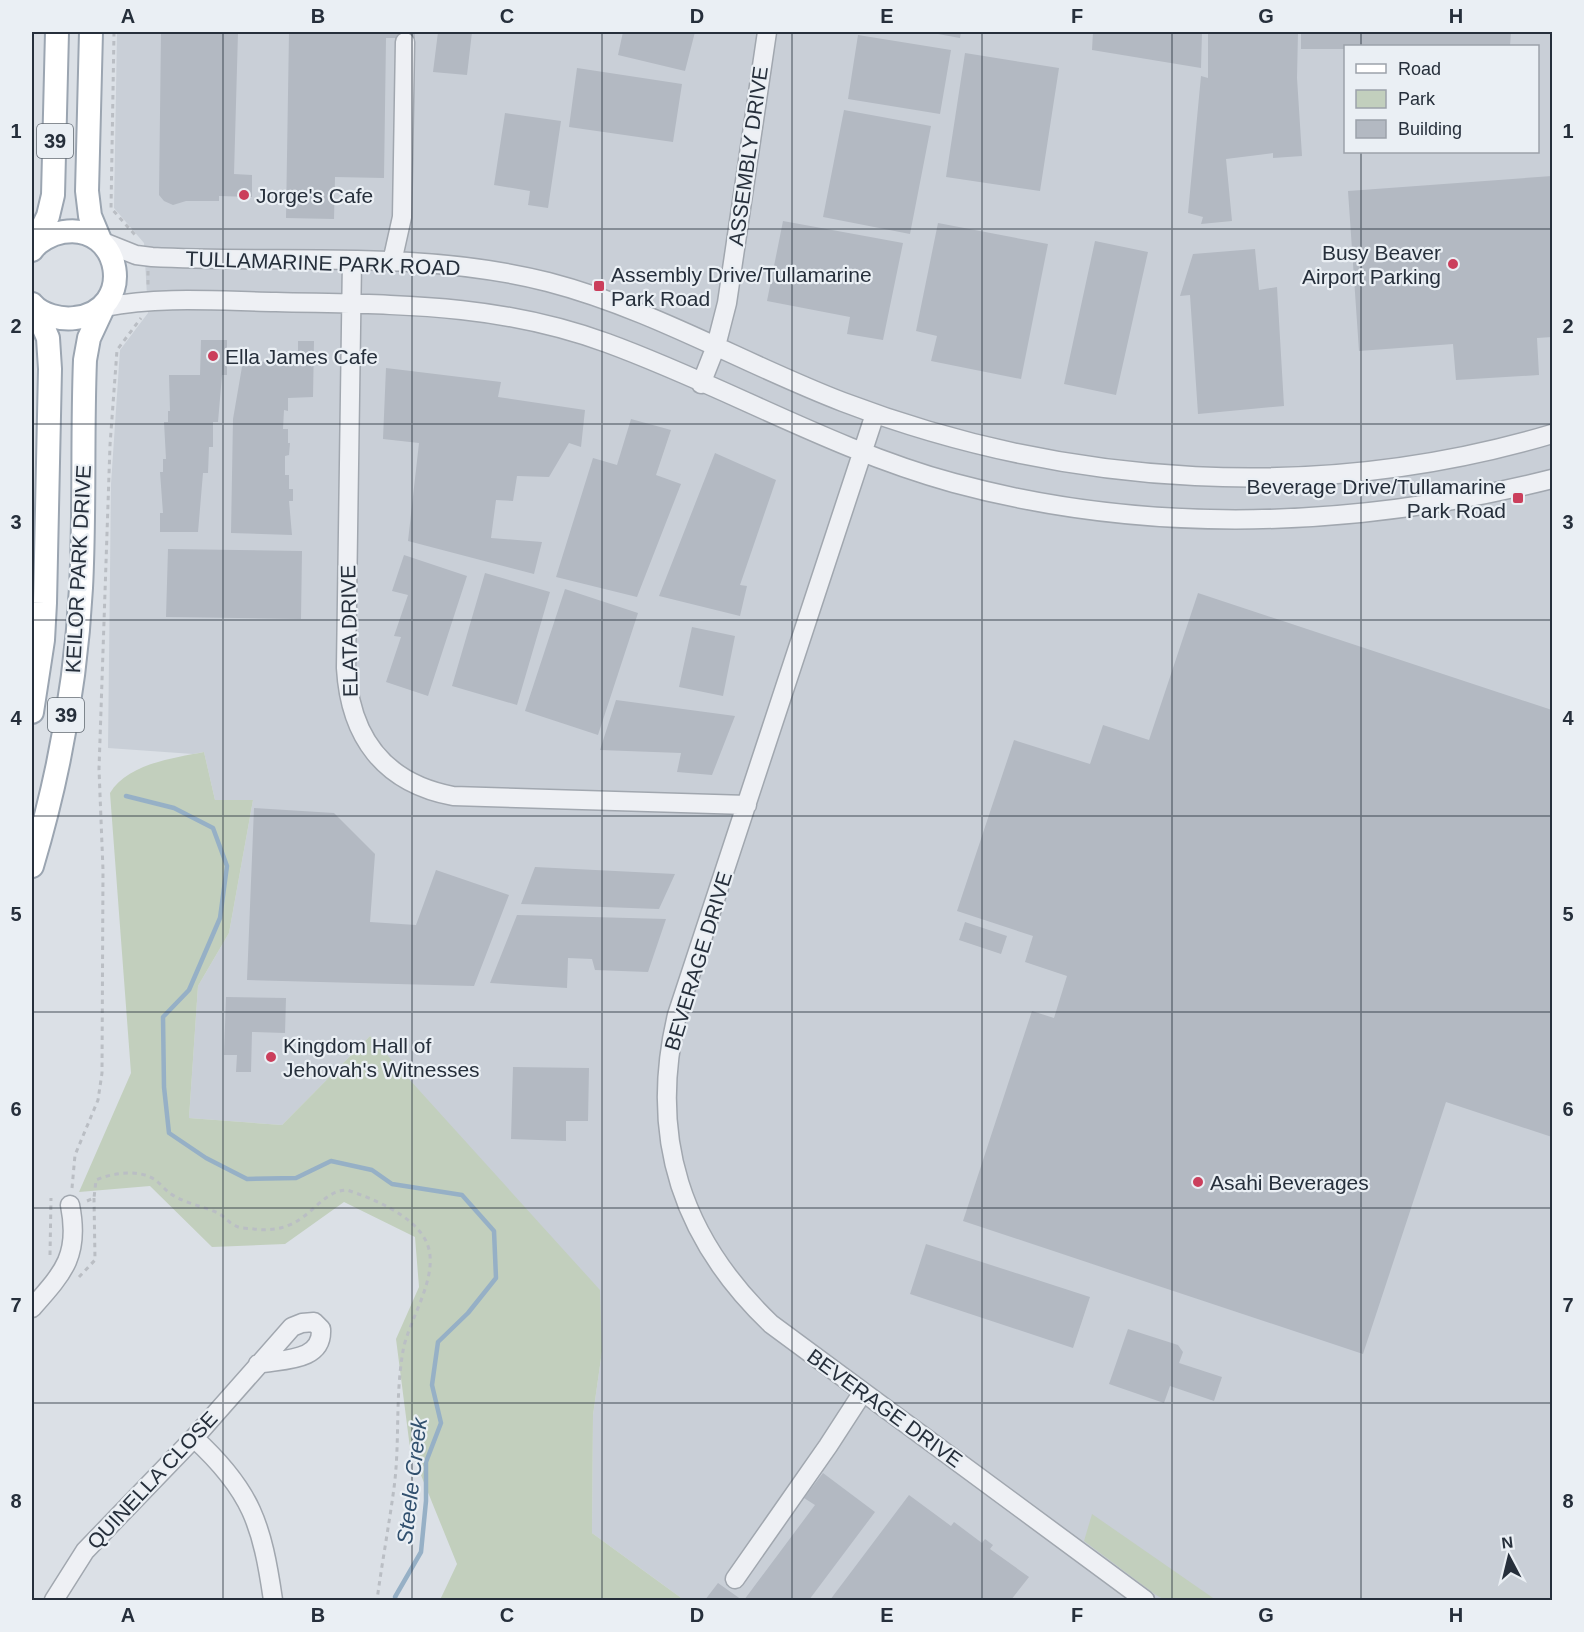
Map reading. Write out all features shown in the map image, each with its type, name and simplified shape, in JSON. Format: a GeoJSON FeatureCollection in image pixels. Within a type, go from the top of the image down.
{"type":"FeatureCollection","features":[{"type":"Feature","properties":{"kind":"main road","name":"39"},"geometry":{"type":"LineString","coordinates":[[32,249],[44,226],[53,195],[57,32]]}},
{"type":"Feature","properties":{"kind":"main road","name":"39"},"geometry":{"type":"LineString","coordinates":[[33,305],[66,318],[86,316],[104,307],[113,288],[115,270],[111,257],[100,241],[90,216],[87,191],[90,32]]}},
{"type":"Feature","properties":{"kind":"main road","name":"39"},"geometry":{"type":"LineString","coordinates":[[32,249],[51,236],[70,231],[86,233],[100,241]]}},
{"type":"Feature","properties":{"kind":"main road","name":"KEILOR PARK DRIVE"},"geometry":{"type":"LineString","coordinates":[[32,712],[45,612],[50,369],[48,338],[33,305]]}},
{"type":"Feature","properties":{"kind":"main road","name":"KEILOR PARK DRIVE"},"geometry":{"type":"LineString","coordinates":[[32,866],[54,782],[75,657],[82,562],[84,360],[89,338],[104,307]]}},
{"type":"Feature","properties":{"kind":"street","name":"ASSEMBLY DRIVE"},"geometry":{"type":"LineString","coordinates":[[701,384],[716,346],[727,303],[767,32]]}},
{"type":"Feature","properties":{"kind":"street"},"geometry":{"type":"LineString","coordinates":[[392,262],[402,217],[405,42]]}},
{"type":"Feature","properties":{"kind":"street","name":"TULLAMARINE PARK ROAD"},"geometry":{"type":"LineString","coordinates":[[100,241],[147,257],[392,262],[480,268],[546,282],[629,308],[782,377],[875,414],[958,440],[1060,463],[1147,474],[1228,478],[1384,470],[1488,452],[1552,434]]}},
{"type":"Feature","properties":{"kind":"street","name":"ELATA DRIVE"},"geometry":{"type":"LineString","coordinates":[[352,260],[346,668],[353,717],[369,746],[403,779],[418,787],[453,796],[747,805]]}},
{"type":"Feature","properties":{"kind":"street","name":"TULLAMARINE PARK ROAD"},"geometry":{"type":"LineString","coordinates":[[104,307],[150,300],[352,303],[464,308],[539,322],[643,356],[701,384],[863,452],[952,482],[1035,501],[1120,512],[1205,519],[1300,518],[1388,512],[1496,493],[1552,478]]}},
{"type":"Feature","properties":{"kind":"street","name":"BEVERAGE DRIVE"},"geometry":{"type":"LineString","coordinates":[[875,414],[671,1040],[666,1095],[673,1164],[680,1188],[705,1245],[746,1300],[771,1324],[1145,1600]]}},
{"type":"Feature","properties":{"kind":"street"},"geometry":{"type":"LineString","coordinates":[[32,1308],[56,1281],[72,1252],[75,1234],[70,1205]]}},
{"type":"Feature","properties":{"kind":"street","name":"QUINELLA CLOSE"},"geometry":{"type":"LineString","coordinates":[[54,1600],[85,1551],[194,1438],[258,1364]]}},
{"type":"Feature","properties":{"kind":"street"},"geometry":{"type":"LineString","coordinates":[[735,1579],[863,1392]]}},
{"type":"Feature","properties":{"kind":"street"},"geometry":{"type":"LineString","coordinates":[[194,1438],[230,1474],[248,1500],[265,1548],[273,1600]]}},
{"type":"Feature","properties":{"kind":"path"},"geometry":{"type":"LineString","coordinates":[[114,32],[111,208],[146,245],[150,300],[149,311],[117,350],[110,445],[99,769],[103,870],[102,1073],[98,1100],[75,1155],[70,1205],[94,1198],[96,1180],[130,1173],[154,1179],[171,1194],[217,1213],[236,1226],[261,1230],[285,1229],[332,1196],[348,1190],[384,1206],[418,1229],[427,1243],[430,1260],[419,1309],[403,1349],[394,1487],[377,1600]]}},
{"type":"Feature","properties":{"kind":"path"},"geometry":{"type":"LineString","coordinates":[[50,1262],[51,1198]]}},
{"type":"Feature","properties":{"kind":"shaded area"},"geometry":{"type":"Polygon","coordinates":[[[117,32],[1552,32],[1552,1600],[684,1600],[592,1533],[593,1415],[602,1351],[370,1036],[282,1125],[189,1118],[198,986],[229,933],[253,800],[215,800],[204,752],[193,754],[108,748],[111,484],[120,350],[148,313],[144,243],[114,208],[117,32]]]}},
{"type":"Feature","properties":{"kind":"green space"},"geometry":{"type":"Polygon","coordinates":[[[204,752],[215,800],[253,800],[229,933],[198,986],[189,1118],[282,1125],[370,1036],[600,1290],[602,1351],[593,1415],[592,1533],[684,1600],[440,1600],[457,1564],[410,1448],[396,1339],[419,1287],[415,1237],[344,1202],[285,1244],[212,1247],[150,1186],[79,1192],[131,1073],[110,793],[118,783],[139,769],[165,760],[204,752]]]}},
{"type":"Feature","properties":{"kind":"green space"},"geometry":{"type":"Polygon","coordinates":[[[1092,1514],[1216,1600],[1165,1600],[1156,1595],[1084,1541],[1092,1514]]]}},
{"type":"Feature","properties":{"kind":"building"},"geometry":{"type":"Polygon","coordinates":[[[161,32],[238,32],[234,174],[252,175],[252,197],[219,196],[219,201],[186,201],[173,205],[164,201],[159,195],[161,32]]]}},
{"type":"Feature","properties":{"kind":"building"},"geometry":{"type":"Polygon","coordinates":[[[289,32],[415,32],[415,38],[386,38],[384,178],[335,177],[334,219],[286,218],[289,32]]]}},
{"type":"Feature","properties":{"kind":"building"},"geometry":{"type":"Polygon","coordinates":[[[438,32],[472,32],[467,75],[433,72],[438,32]]]}},
{"type":"Feature","properties":{"kind":"building"},"geometry":{"type":"Polygon","coordinates":[[[623,32],[695,32],[685,71],[618,55],[623,32]]]}},
{"type":"Feature","properties":{"kind":"building"},"geometry":{"type":"Polygon","coordinates":[[[927,32],[961,32],[960,38],[927,32]]]}},
{"type":"Feature","properties":{"kind":"building"},"geometry":{"type":"Polygon","coordinates":[[[1093,32],[1202,32],[1201,68],[1092,50],[1093,32]]]}},
{"type":"Feature","properties":{"kind":"building"},"geometry":{"type":"Polygon","coordinates":[[[1208,32],[1298,32],[1297,78],[1302,156],[1273,158],[1273,153],[1226,159],[1232,221],[1201,224],[1203,217],[1188,213],[1201,76],[1208,78],[1208,32]]]}},
{"type":"Feature","properties":{"kind":"building"},"geometry":{"type":"Polygon","coordinates":[[[1301,32],[1511,32],[1510,45],[1344,45],[1344,49],[1301,49],[1301,32]]]}},
{"type":"Feature","properties":{"kind":"building"},"geometry":{"type":"Polygon","coordinates":[[[858,35],[951,50],[940,114],[848,99],[858,35]]]}},
{"type":"Feature","properties":{"kind":"building"},"geometry":{"type":"Polygon","coordinates":[[[965,53],[1059,68],[1040,191],[946,177],[965,53]]]}},
{"type":"Feature","properties":{"kind":"building"},"geometry":{"type":"Polygon","coordinates":[[[577,68],[682,84],[673,142],[569,127],[577,68]]]}},
{"type":"Feature","properties":{"kind":"building"},"geometry":{"type":"Polygon","coordinates":[[[844,110],[931,126],[910,234],[823,217],[844,110]]]}},
{"type":"Feature","properties":{"kind":"building"},"geometry":{"type":"Polygon","coordinates":[[[505,113],[561,121],[548,208],[528,205],[530,191],[494,185],[505,113]]]}},
{"type":"Feature","properties":{"kind":"building","name":"Busy Beaver Airport Parking"},"geometry":{"type":"Polygon","coordinates":[[[1552,176],[1552,337],[1537,338],[1539,375],[1456,380],[1453,344],[1359,351],[1348,191],[1552,176]]]}},
{"type":"Feature","properties":{"kind":"building"},"geometry":{"type":"Polygon","coordinates":[[[783,221],[903,243],[883,340],[847,334],[850,317],[767,301],[783,221]]]}},
{"type":"Feature","properties":{"kind":"building"},"geometry":{"type":"Polygon","coordinates":[[[938,223],[1048,244],[1021,379],[931,361],[937,336],[916,331],[938,223]]]}},
{"type":"Feature","properties":{"kind":"building"},"geometry":{"type":"Polygon","coordinates":[[[1095,241],[1148,252],[1116,395],[1064,384],[1095,241]]]}},
{"type":"Feature","properties":{"kind":"building"},"geometry":{"type":"Polygon","coordinates":[[[1255,249],[1259,290],[1277,287],[1284,406],[1198,414],[1190,295],[1180,296],[1193,254],[1255,249]]]}},
{"type":"Feature","properties":{"kind":"building"},"geometry":{"type":"Polygon","coordinates":[[[201,340],[227,340],[227,375],[222,375],[218,422],[213,422],[213,447],[209,447],[208,473],[203,473],[198,532],[160,532],[160,513],[163,513],[160,472],[163,472],[163,459],[166,459],[164,422],[168,422],[168,411],[170,411],[169,375],[200,375],[201,340]]]}},
{"type":"Feature","properties":{"kind":"building"},"geometry":{"type":"Polygon","coordinates":[[[298,341],[314,341],[313,397],[288,398],[288,411],[284,410],[283,429],[288,429],[288,443],[290,443],[289,455],[285,456],[285,475],[289,475],[289,489],[293,489],[293,501],[289,501],[292,535],[231,533],[233,419],[243,361],[298,363],[298,341]]]}},
{"type":"Feature","properties":{"kind":"building"},"geometry":{"type":"Polygon","coordinates":[[[386,368],[501,382],[498,397],[585,410],[581,447],[569,443],[549,477],[517,476],[513,501],[496,500],[491,538],[542,542],[534,574],[408,541],[419,443],[383,439],[386,368]]]}},
{"type":"Feature","properties":{"kind":"building"},"geometry":{"type":"Polygon","coordinates":[[[631,419],[671,430],[656,475],[681,484],[637,597],[556,577],[593,458],[617,465],[631,419]]]}},
{"type":"Feature","properties":{"kind":"building"},"geometry":{"type":"Polygon","coordinates":[[[715,453],[776,480],[740,585],[747,586],[740,616],[659,596],[715,453]]]}},
{"type":"Feature","properties":{"kind":"building"},"geometry":{"type":"Polygon","coordinates":[[[168,549],[302,551],[301,619],[166,617],[168,549]]]}},
{"type":"Feature","properties":{"kind":"building"},"geometry":{"type":"Polygon","coordinates":[[[404,555],[467,576],[428,696],[386,682],[401,637],[394,636],[408,595],[392,591],[404,555]]]}},
{"type":"Feature","properties":{"kind":"building"},"geometry":{"type":"Polygon","coordinates":[[[485,573],[550,592],[517,705],[452,686],[485,573]]]}},
{"type":"Feature","properties":{"kind":"building"},"geometry":{"type":"Polygon","coordinates":[[[565,589],[638,613],[598,735],[525,711],[565,589]]]}},
{"type":"Feature","properties":{"kind":"building"},"geometry":{"type":"Polygon","coordinates":[[[1198,593],[1552,710],[1552,1137],[1446,1102],[1363,1354],[963,1221],[1032,1011],[1054,1018],[1067,976],[1025,962],[1033,936],[957,911],[1014,740],[1090,764],[1103,725],[1149,740],[1198,593]]]}},
{"type":"Feature","properties":{"kind":"building"},"geometry":{"type":"Polygon","coordinates":[[[692,627],[735,636],[723,696],[679,687],[692,627]]]}},
{"type":"Feature","properties":{"kind":"building"},"geometry":{"type":"Polygon","coordinates":[[[616,700],[735,716],[712,775],[677,772],[681,753],[600,750],[616,700]]]}},
{"type":"Feature","properties":{"kind":"building"},"geometry":{"type":"Polygon","coordinates":[[[254,808],[334,813],[375,854],[370,922],[416,925],[436,870],[509,895],[474,986],[247,980],[254,808]]]}},
{"type":"Feature","properties":{"kind":"building"},"geometry":{"type":"Polygon","coordinates":[[[535,867],[675,874],[659,909],[521,904],[535,867]]]}},
{"type":"Feature","properties":{"kind":"building"},"geometry":{"type":"Polygon","coordinates":[[[517,915],[666,919],[648,972],[595,970],[592,959],[568,958],[567,988],[490,983],[517,915]]]}},
{"type":"Feature","properties":{"kind":"building"},"geometry":{"type":"Polygon","coordinates":[[[965,922],[1007,936],[1001,954],[959,940],[965,922]]]}},
{"type":"Feature","properties":{"kind":"building","name":"Kingdom Hall of Jehovah's Witnesses"},"geometry":{"type":"Polygon","coordinates":[[[226,997],[286,998],[285,1033],[252,1032],[251,1072],[236,1072],[237,1055],[224,1055],[226,997]]]}},
{"type":"Feature","properties":{"kind":"building"},"geometry":{"type":"Polygon","coordinates":[[[513,1067],[589,1068],[588,1121],[566,1121],[566,1141],[511,1139],[513,1067]]]}},
{"type":"Feature","properties":{"kind":"building"},"geometry":{"type":"Polygon","coordinates":[[[926,1244],[1090,1297],[1073,1348],[910,1294],[926,1244]]]}},
{"type":"Feature","properties":{"kind":"building"},"geometry":{"type":"Polygon","coordinates":[[[1128,1329],[1178,1345],[1183,1352],[1179,1363],[1222,1377],[1214,1401],[1170,1386],[1164,1403],[1109,1384],[1128,1329]]]}},
{"type":"Feature","properties":{"kind":"building"},"geometry":{"type":"Polygon","coordinates":[[[823,1473],[875,1512],[809,1600],[744,1600],[815,1505],[804,1498],[823,1473]]]}},
{"type":"Feature","properties":{"kind":"building"},"geometry":{"type":"Polygon","coordinates":[[[909,1495],[951,1526],[954,1522],[982,1543],[985,1539],[993,1545],[990,1549],[1029,1577],[1011,1600],[830,1600],[909,1495]]]}},
{"type":"Feature","properties":{"kind":"building"},"geometry":{"type":"Polygon","coordinates":[[[718,1583],[742,1600],[705,1600],[718,1583]]]}},
{"type":"Feature","properties":{"kind":"waterway","name":"Steele Creek"},"geometry":{"type":"LineString","coordinates":[[126,796],[174,808],[213,828],[227,866],[220,918],[189,990],[163,1017],[164,1087],[169,1133],[206,1158],[247,1179],[296,1178],[331,1161],[372,1170],[392,1184],[462,1195],[494,1231],[496,1278],[468,1313],[438,1342],[432,1385],[441,1423],[426,1462],[426,1501],[421,1552],[395,1597],[396,1600]]}},
{"type":"Feature","properties":{"kind":"place","name":"Jorge's Cafe"},"geometry":{"type":"Point","coordinates":[244,195]}},
{"type":"Feature","properties":{"kind":"place","name":"Busy Beaver Airport Parking"},"geometry":{"type":"Point","coordinates":[1453,264]}},
{"type":"Feature","properties":{"kind":"place","name":"Assembly Drive/Tullamarine Park Road"},"geometry":{"type":"Point","coordinates":[599,286]}},
{"type":"Feature","properties":{"kind":"place","name":"Ella James Cafe"},"geometry":{"type":"Point","coordinates":[213,356]}},
{"type":"Feature","properties":{"kind":"place","name":"Beverage Drive/Tullamarine Park Road"},"geometry":{"type":"Point","coordinates":[1518,498]}},
{"type":"Feature","properties":{"kind":"place","name":"Kingdom Hall of Jehovah's Witnesses"},"geometry":{"type":"Point","coordinates":[271,1057]}},
{"type":"Feature","properties":{"kind":"place","name":"Asahi Beverages"},"geometry":{"type":"Point","coordinates":[1198,1182]}}]}
